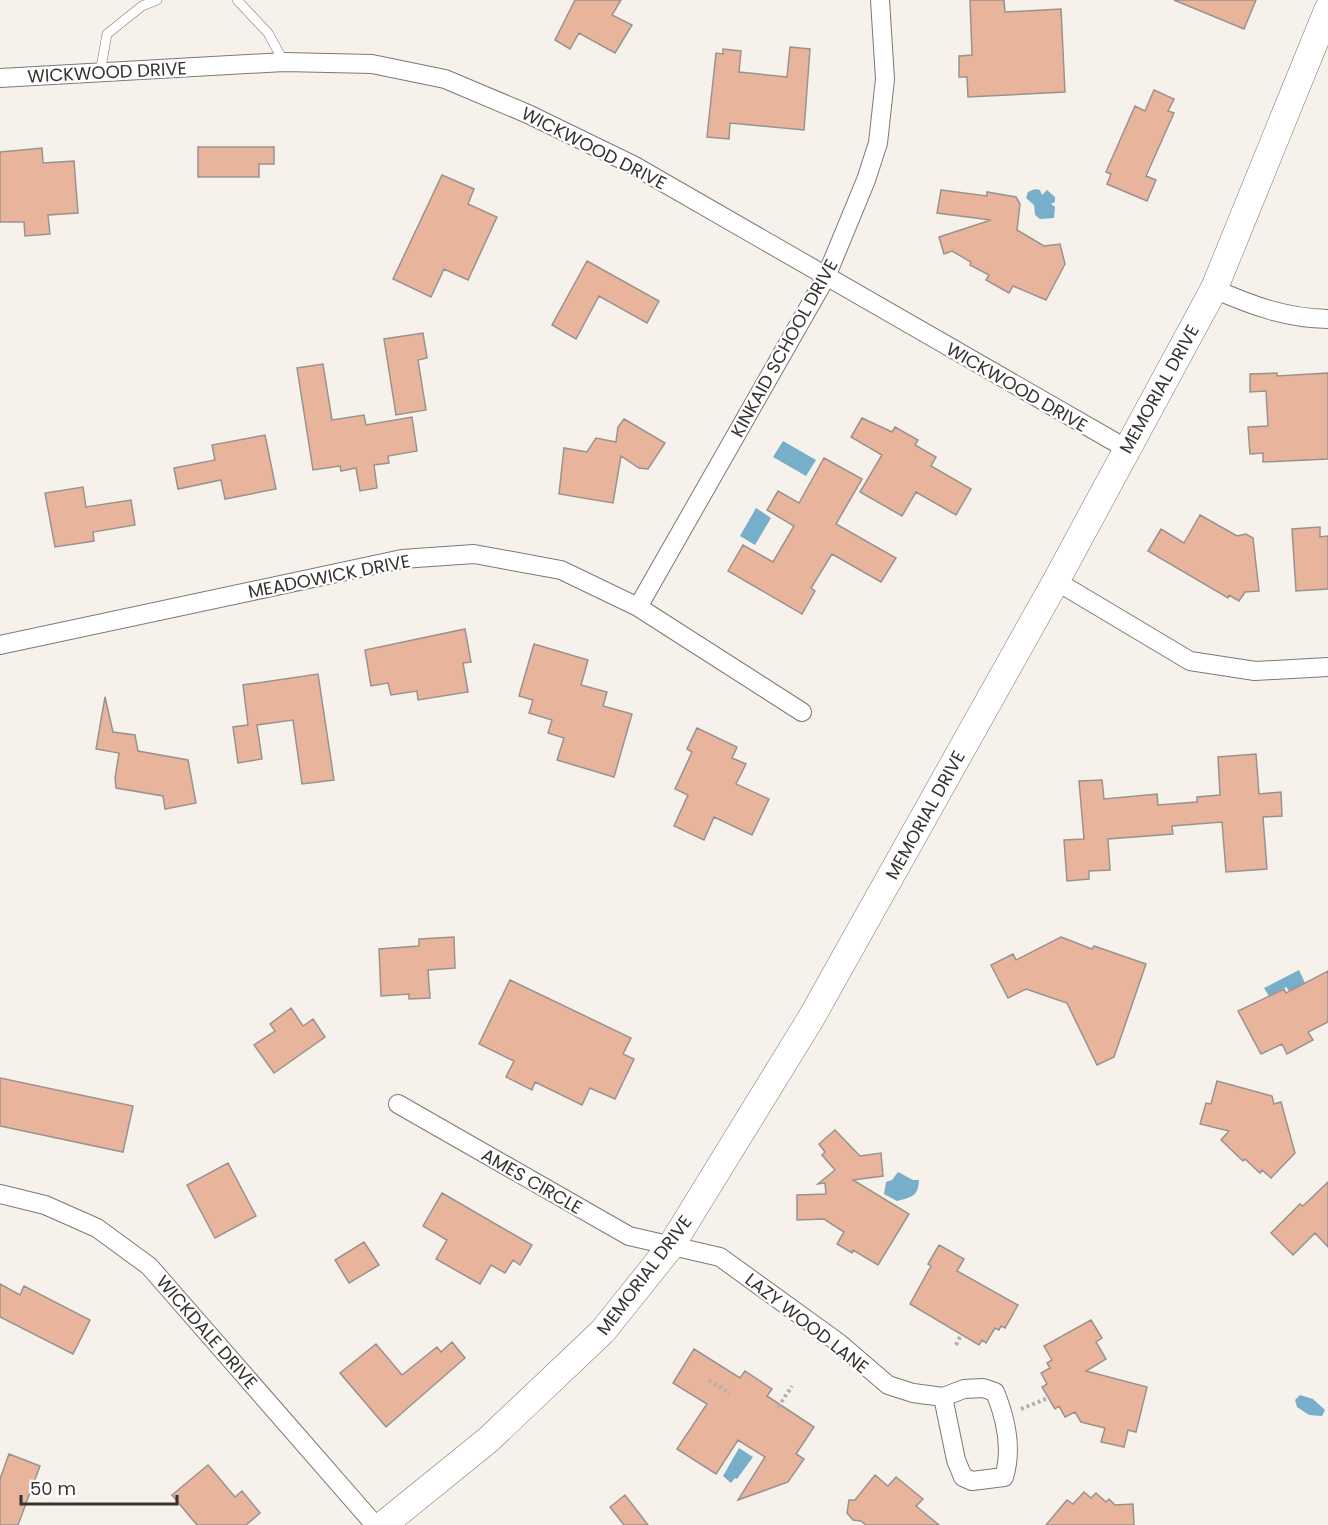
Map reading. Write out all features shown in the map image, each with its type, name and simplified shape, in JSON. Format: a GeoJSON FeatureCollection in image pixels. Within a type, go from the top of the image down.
{"type":"FeatureCollection","features":[{"type":"Feature","properties":{"kind":"street","name":"KINKAID SCHOOL DRIVE"},"geometry":{"type":"LineString","coordinates":[[638,607],[826,277],[878,143],[885,79],[880,0]]}},
{"type":"Feature","properties":{"kind":"street","name":"MEMORIAL DRIVE"},"geometry":{"type":"LineString","coordinates":[[383,1525],[488,1440],[603,1331],[671,1246],[810,1020],[1056,581],[1214,289],[1328,9]]}},
{"type":"Feature","properties":{"kind":"street","name":"WICKWOOD DRIVE"},"geometry":{"type":"LineString","coordinates":[[0,78],[284,62],[372,64],[445,79],[528,114],[633,165],[1126,449]]}},
{"type":"Feature","properties":{"kind":"street"},"geometry":{"type":"LineString","coordinates":[[1214,289],[1264,310],[1302,318],[1328,318]]}},
{"type":"Feature","properties":{"kind":"street","name":"MEADOWICK DRIVE"},"geometry":{"type":"LineString","coordinates":[[0,645],[402,559],[466,555],[556,567],[638,607],[802,712]]}},
{"type":"Feature","properties":{"kind":"street"},"geometry":{"type":"LineString","coordinates":[[1056,581],[1190,661],[1255,671],[1328,667]]}},
{"type":"Feature","properties":{"kind":"street","name":"AMES CIRCLE"},"geometry":{"type":"LineString","coordinates":[[398,1104],[629,1236],[671,1246]]}},
{"type":"Feature","properties":{"kind":"street","name":"WICKDALE DRIVE"},"geometry":{"type":"LineString","coordinates":[[0,1194],[45,1204],[97,1228],[149,1266],[375,1525]]}},
{"type":"Feature","properties":{"kind":"street","name":"LAZY WOOD LANE"},"geometry":{"type":"LineString","coordinates":[[671,1246],[720,1257],[839,1343],[888,1385],[913,1393],[943,1397],[964,1389],[983,1388],[995,1392],[1009,1440],[1009,1461],[1004,1477],[972,1481],[963,1477],[956,1460],[943,1397]]}},
{"type":"Feature","properties":{"kind":"lane"},"geometry":{"type":"LineString","coordinates":[[100,73],[107,34],[142,6],[157,0]]}},
{"type":"Feature","properties":{"kind":"lane"},"geometry":{"type":"LineString","coordinates":[[237,0],[268,33],[284,62]]}},
{"type":"Feature","properties":{"kind":"path"},"geometry":{"type":"LineString","coordinates":[[956,1345],[960,1337]]}},
{"type":"Feature","properties":{"kind":"path"},"geometry":{"type":"LineString","coordinates":[[709,1380],[730,1394]]}},
{"type":"Feature","properties":{"kind":"path"},"geometry":{"type":"LineString","coordinates":[[778,1407],[792,1386]]}},
{"type":"Feature","properties":{"kind":"path"},"geometry":{"type":"LineString","coordinates":[[1002,1411],[1023,1408],[1048,1398]]}},
{"type":"Feature","properties":{"kind":"water"},"geometry":{"type":"Polygon","coordinates":[[[1035,189],[1040,190],[1042,195],[1047,190],[1055,197],[1055,202],[1051,204],[1055,207],[1054,218],[1040,219],[1035,215],[1034,205],[1026,198],[1028,192],[1035,189]]]}},
{"type":"Feature","properties":{"kind":"water"},"geometry":{"type":"Polygon","coordinates":[[[783,441],[816,460],[806,476],[773,457],[783,441]]]}},
{"type":"Feature","properties":{"kind":"water"},"geometry":{"type":"Polygon","coordinates":[[[756,508],[771,518],[755,545],[740,536],[756,508]]]}},
{"type":"Feature","properties":{"kind":"water"},"geometry":{"type":"Polygon","coordinates":[[[1299,970],[1305,983],[1289,991],[1286,987],[1269,996],[1264,988],[1299,970]]]}},
{"type":"Feature","properties":{"kind":"water"},"geometry":{"type":"Polygon","coordinates":[[[898,1172],[913,1180],[919,1180],[914,1195],[897,1201],[884,1194],[886,1182],[892,1180],[898,1172]]]}},
{"type":"Feature","properties":{"kind":"water"},"geometry":{"type":"Polygon","coordinates":[[[1300,1395],[1313,1399],[1325,1410],[1322,1416],[1309,1415],[1297,1407],[1295,1400],[1300,1395]]]}},
{"type":"Feature","properties":{"kind":"water"},"geometry":{"type":"Polygon","coordinates":[[[739,1448],[753,1457],[737,1479],[735,1478],[731,1483],[723,1476],[739,1448]]]}},
{"type":"Feature","properties":{"kind":"building"},"geometry":{"type":"Polygon","coordinates":[[[575,0],[621,0],[612,15],[632,25],[615,53],[579,33],[570,49],[555,40],[575,0]]]}},
{"type":"Feature","properties":{"kind":"building"},"geometry":{"type":"Polygon","coordinates":[[[970,0],[1004,0],[1005,12],[1061,9],[1065,92],[968,97],[967,77],[959,77],[959,56],[972,55],[970,0]]]}},
{"type":"Feature","properties":{"kind":"building"},"geometry":{"type":"Polygon","coordinates":[[[1174,0],[1256,0],[1244,29],[1174,0]]]}},
{"type":"Feature","properties":{"kind":"building"},"geometry":{"type":"Polygon","coordinates":[[[790,47],[810,49],[804,130],[730,123],[729,139],[707,137],[716,53],[723,54],[723,49],[741,51],[739,72],[787,77],[790,47]]]}},
{"type":"Feature","properties":{"kind":"building"},"geometry":{"type":"Polygon","coordinates":[[[1154,90],[1174,99],[1168,111],[1174,113],[1146,176],[1156,180],[1147,201],[1107,184],[1111,174],[1106,172],[1135,106],[1145,111],[1154,90]]]}},
{"type":"Feature","properties":{"kind":"building"},"geometry":{"type":"Polygon","coordinates":[[[198,147],[274,147],[274,164],[259,164],[259,177],[198,177],[198,147]]]}},
{"type":"Feature","properties":{"kind":"building"},"geometry":{"type":"Polygon","coordinates":[[[42,148],[43,163],[74,161],[78,213],[48,215],[50,234],[25,236],[24,222],[0,222],[0,152],[42,148]]]}},
{"type":"Feature","properties":{"kind":"building"},"geometry":{"type":"Polygon","coordinates":[[[442,175],[474,189],[468,204],[497,217],[468,280],[444,269],[431,297],[393,279],[442,175]]]}},
{"type":"Feature","properties":{"kind":"building"},"geometry":{"type":"Polygon","coordinates":[[[941,190],[987,196],[987,192],[1016,197],[1020,204],[1017,230],[1044,246],[1060,244],[1065,264],[1046,300],[1013,286],[1009,293],[986,280],[989,275],[970,265],[971,262],[952,251],[944,254],[939,237],[991,220],[937,213],[941,190]]]}},
{"type":"Feature","properties":{"kind":"building"},"geometry":{"type":"Polygon","coordinates":[[[587,261],[659,301],[647,323],[599,296],[576,339],[552,325],[587,261]]]}},
{"type":"Feature","properties":{"kind":"building"},"geometry":{"type":"Polygon","coordinates":[[[423,333],[427,358],[418,360],[426,410],[396,415],[384,339],[423,333]]]}},
{"type":"Feature","properties":{"kind":"building"},"geometry":{"type":"Polygon","coordinates":[[[323,364],[332,420],[364,415],[366,425],[412,417],[417,451],[388,456],[389,463],[374,465],[377,488],[360,491],[356,468],[341,471],[340,466],[313,470],[297,368],[323,364]]]}},
{"type":"Feature","properties":{"kind":"building"},"geometry":{"type":"Polygon","coordinates":[[[1277,373],[1277,376],[1328,373],[1328,459],[1263,462],[1263,453],[1250,454],[1248,427],[1268,426],[1266,391],[1250,392],[1250,374],[1277,373]]]}},
{"type":"Feature","properties":{"kind":"building"},"geometry":{"type":"Polygon","coordinates":[[[862,418],[892,432],[895,427],[918,440],[915,445],[936,457],[931,466],[971,489],[956,515],[916,492],[902,516],[860,492],[882,455],[851,437],[862,418]]]}},
{"type":"Feature","properties":{"kind":"building"},"geometry":{"type":"Polygon","coordinates":[[[624,419],[665,443],[648,469],[639,468],[621,456],[613,503],[559,494],[564,448],[587,452],[596,438],[616,442],[618,427],[624,419]]]}},
{"type":"Feature","properties":{"kind":"building"},"geometry":{"type":"Polygon","coordinates":[[[265,435],[276,489],[225,499],[221,480],[178,489],[174,468],[215,460],[212,445],[265,435]]]}},
{"type":"Feature","properties":{"kind":"building"},"geometry":{"type":"Polygon","coordinates":[[[824,458],[862,479],[836,524],[896,558],[881,582],[832,554],[811,588],[815,591],[802,614],[728,571],[743,545],[773,562],[794,526],[767,510],[778,491],[799,503],[824,458]]]}},
{"type":"Feature","properties":{"kind":"building"},"geometry":{"type":"Polygon","coordinates":[[[83,487],[86,507],[131,500],[135,525],[93,532],[94,541],[55,547],[45,493],[83,487]]]}},
{"type":"Feature","properties":{"kind":"building"},"geometry":{"type":"Polygon","coordinates":[[[1200,515],[1237,536],[1246,534],[1253,538],[1259,591],[1245,592],[1239,601],[1229,595],[1228,598],[1148,551],[1161,529],[1184,543],[1200,515]]]}},
{"type":"Feature","properties":{"kind":"building"},"geometry":{"type":"Polygon","coordinates":[[[1320,527],[1320,537],[1328,536],[1328,589],[1296,591],[1292,529],[1320,527]]]}},
{"type":"Feature","properties":{"kind":"building"},"geometry":{"type":"Polygon","coordinates":[[[465,629],[471,662],[463,663],[468,692],[418,700],[417,691],[391,695],[388,683],[371,686],[365,650],[465,629]]]}},
{"type":"Feature","properties":{"kind":"building"},"geometry":{"type":"Polygon","coordinates":[[[534,644],[588,660],[581,685],[607,692],[603,706],[632,714],[614,777],[557,760],[564,738],[548,733],[552,720],[529,713],[533,700],[519,696],[534,644]]]}},
{"type":"Feature","properties":{"kind":"building"},"geometry":{"type":"Polygon","coordinates":[[[318,674],[334,780],[302,784],[293,720],[257,725],[262,759],[238,763],[233,727],[248,725],[243,685],[318,674]]]}},
{"type":"Feature","properties":{"kind":"building"},"geometry":{"type":"Polygon","coordinates":[[[105,697],[113,732],[135,735],[138,751],[188,760],[196,803],[165,809],[163,796],[116,788],[115,778],[119,753],[96,749],[105,697]]]}},
{"type":"Feature","properties":{"kind":"building"},"geometry":{"type":"Polygon","coordinates":[[[697,728],[737,747],[732,758],[746,764],[736,784],[769,799],[752,835],[714,817],[704,840],[674,826],[688,795],[675,789],[692,752],[687,749],[697,728]]]}},
{"type":"Feature","properties":{"kind":"building"},"geometry":{"type":"Polygon","coordinates":[[[1256,754],[1259,794],[1281,792],[1282,816],[1263,817],[1267,869],[1226,872],[1222,822],[1172,826],[1173,834],[1108,839],[1110,870],[1089,871],[1089,879],[1067,881],[1064,840],[1084,839],[1079,781],[1102,780],[1104,799],[1157,794],[1158,805],[1197,802],[1197,797],[1220,795],[1218,757],[1256,754]]]}},
{"type":"Feature","properties":{"kind":"building"},"geometry":{"type":"Polygon","coordinates":[[[454,937],[455,968],[428,970],[430,998],[409,999],[409,994],[381,996],[379,949],[419,946],[419,939],[454,937]]]}},
{"type":"Feature","properties":{"kind":"building"},"geometry":{"type":"Polygon","coordinates":[[[1061,937],[1092,949],[1094,946],[1146,964],[1114,1057],[1097,1065],[1067,1003],[1026,989],[1008,998],[991,965],[1013,954],[1016,960],[1061,937]]]}},
{"type":"Feature","properties":{"kind":"building"},"geometry":{"type":"Polygon","coordinates":[[[1328,971],[1328,1022],[1308,1032],[1313,1040],[1287,1054],[1282,1044],[1261,1054],[1238,1011],[1284,989],[1286,993],[1328,971]]]}},
{"type":"Feature","properties":{"kind":"building"},"geometry":{"type":"Polygon","coordinates":[[[510,980],[631,1038],[623,1054],[634,1059],[615,1099],[590,1088],[582,1105],[535,1082],[532,1090],[506,1077],[514,1061],[479,1044],[510,980]]]}},
{"type":"Feature","properties":{"kind":"building"},"geometry":{"type":"Polygon","coordinates":[[[291,1008],[303,1026],[313,1019],[325,1037],[274,1073],[254,1045],[275,1031],[270,1024],[291,1008]]]}},
{"type":"Feature","properties":{"kind":"building"},"geometry":{"type":"Polygon","coordinates":[[[0,1078],[133,1106],[123,1152],[0,1126],[0,1078]]]}},
{"type":"Feature","properties":{"kind":"building"},"geometry":{"type":"Polygon","coordinates":[[[1217,1081],[1272,1096],[1274,1104],[1281,1102],[1295,1153],[1271,1178],[1262,1170],[1260,1173],[1245,1159],[1243,1161],[1221,1140],[1229,1131],[1200,1124],[1206,1103],[1211,1104],[1217,1081]]]}},
{"type":"Feature","properties":{"kind":"building"},"geometry":{"type":"Polygon","coordinates":[[[835,1130],[860,1156],[881,1153],[883,1176],[853,1180],[909,1214],[878,1265],[853,1250],[852,1253],[837,1244],[844,1232],[824,1219],[797,1220],[797,1195],[826,1194],[825,1183],[818,1184],[835,1170],[822,1155],[825,1152],[819,1144],[835,1130]]]}},
{"type":"Feature","properties":{"kind":"building"},"geometry":{"type":"Polygon","coordinates":[[[228,1163],[256,1216],[215,1238],[187,1185],[228,1163]]]}},
{"type":"Feature","properties":{"kind":"building"},"geometry":{"type":"Polygon","coordinates":[[[1328,1182],[1328,1247],[1315,1233],[1293,1255],[1271,1233],[1300,1204],[1303,1206],[1328,1182]]]}},
{"type":"Feature","properties":{"kind":"building"},"geometry":{"type":"Polygon","coordinates":[[[442,1193],[532,1245],[520,1265],[513,1260],[505,1273],[491,1265],[480,1284],[436,1259],[447,1240],[423,1226],[442,1193]]]}},
{"type":"Feature","properties":{"kind":"building"},"geometry":{"type":"Polygon","coordinates":[[[364,1242],[379,1265],[349,1283],[335,1260],[364,1242]]]}},
{"type":"Feature","properties":{"kind":"building"},"geometry":{"type":"Polygon","coordinates":[[[939,1245],[964,1259],[957,1271],[1018,1305],[1005,1328],[1001,1326],[999,1330],[995,1328],[986,1343],[982,1340],[979,1345],[910,1304],[931,1266],[928,1264],[939,1245]]]}},
{"type":"Feature","properties":{"kind":"building"},"geometry":{"type":"Polygon","coordinates":[[[0,1284],[20,1295],[24,1286],[90,1320],[73,1354],[0,1317],[0,1284]]]}},
{"type":"Feature","properties":{"kind":"building"},"geometry":{"type":"Polygon","coordinates":[[[1091,1320],[1102,1338],[1096,1342],[1106,1359],[1086,1371],[1147,1387],[1136,1432],[1128,1430],[1124,1447],[1101,1442],[1105,1428],[1081,1422],[1075,1412],[1065,1417],[1059,1406],[1055,1409],[1042,1387],[1047,1384],[1041,1373],[1050,1368],[1047,1363],[1052,1360],[1044,1346],[1091,1320]]]}},
{"type":"Feature","properties":{"kind":"building"},"geometry":{"type":"Polygon","coordinates":[[[452,1342],[465,1358],[386,1427],[340,1373],[376,1344],[402,1375],[437,1347],[441,1352],[452,1342]]]}},
{"type":"Feature","properties":{"kind":"building"},"geometry":{"type":"Polygon","coordinates":[[[694,1349],[740,1378],[745,1371],[772,1389],[767,1396],[814,1427],[796,1454],[804,1459],[788,1482],[738,1500],[765,1457],[738,1440],[716,1474],[677,1449],[707,1404],[673,1383],[694,1349]]]}},
{"type":"Feature","properties":{"kind":"building"},"geometry":{"type":"Polygon","coordinates":[[[9,1454],[40,1466],[18,1525],[0,1525],[0,1479],[9,1454]]]}},
{"type":"Feature","properties":{"kind":"building"},"geometry":{"type":"Polygon","coordinates":[[[208,1465],[235,1497],[242,1491],[260,1513],[246,1525],[197,1525],[172,1495],[208,1465]]]}},
{"type":"Feature","properties":{"kind":"building"},"geometry":{"type":"Polygon","coordinates":[[[875,1475],[888,1486],[896,1477],[923,1499],[916,1506],[939,1525],[866,1525],[861,1521],[853,1520],[847,1513],[849,1500],[855,1500],[875,1475]]]}},
{"type":"Feature","properties":{"kind":"building"},"geometry":{"type":"Polygon","coordinates":[[[1084,1492],[1091,1498],[1096,1493],[1106,1502],[1109,1499],[1115,1505],[1133,1504],[1134,1525],[1046,1525],[1067,1500],[1073,1504],[1084,1492]]]}},
{"type":"Feature","properties":{"kind":"building"},"geometry":{"type":"Polygon","coordinates":[[[625,1495],[648,1525],[624,1525],[610,1507],[625,1495]]]}}]}
